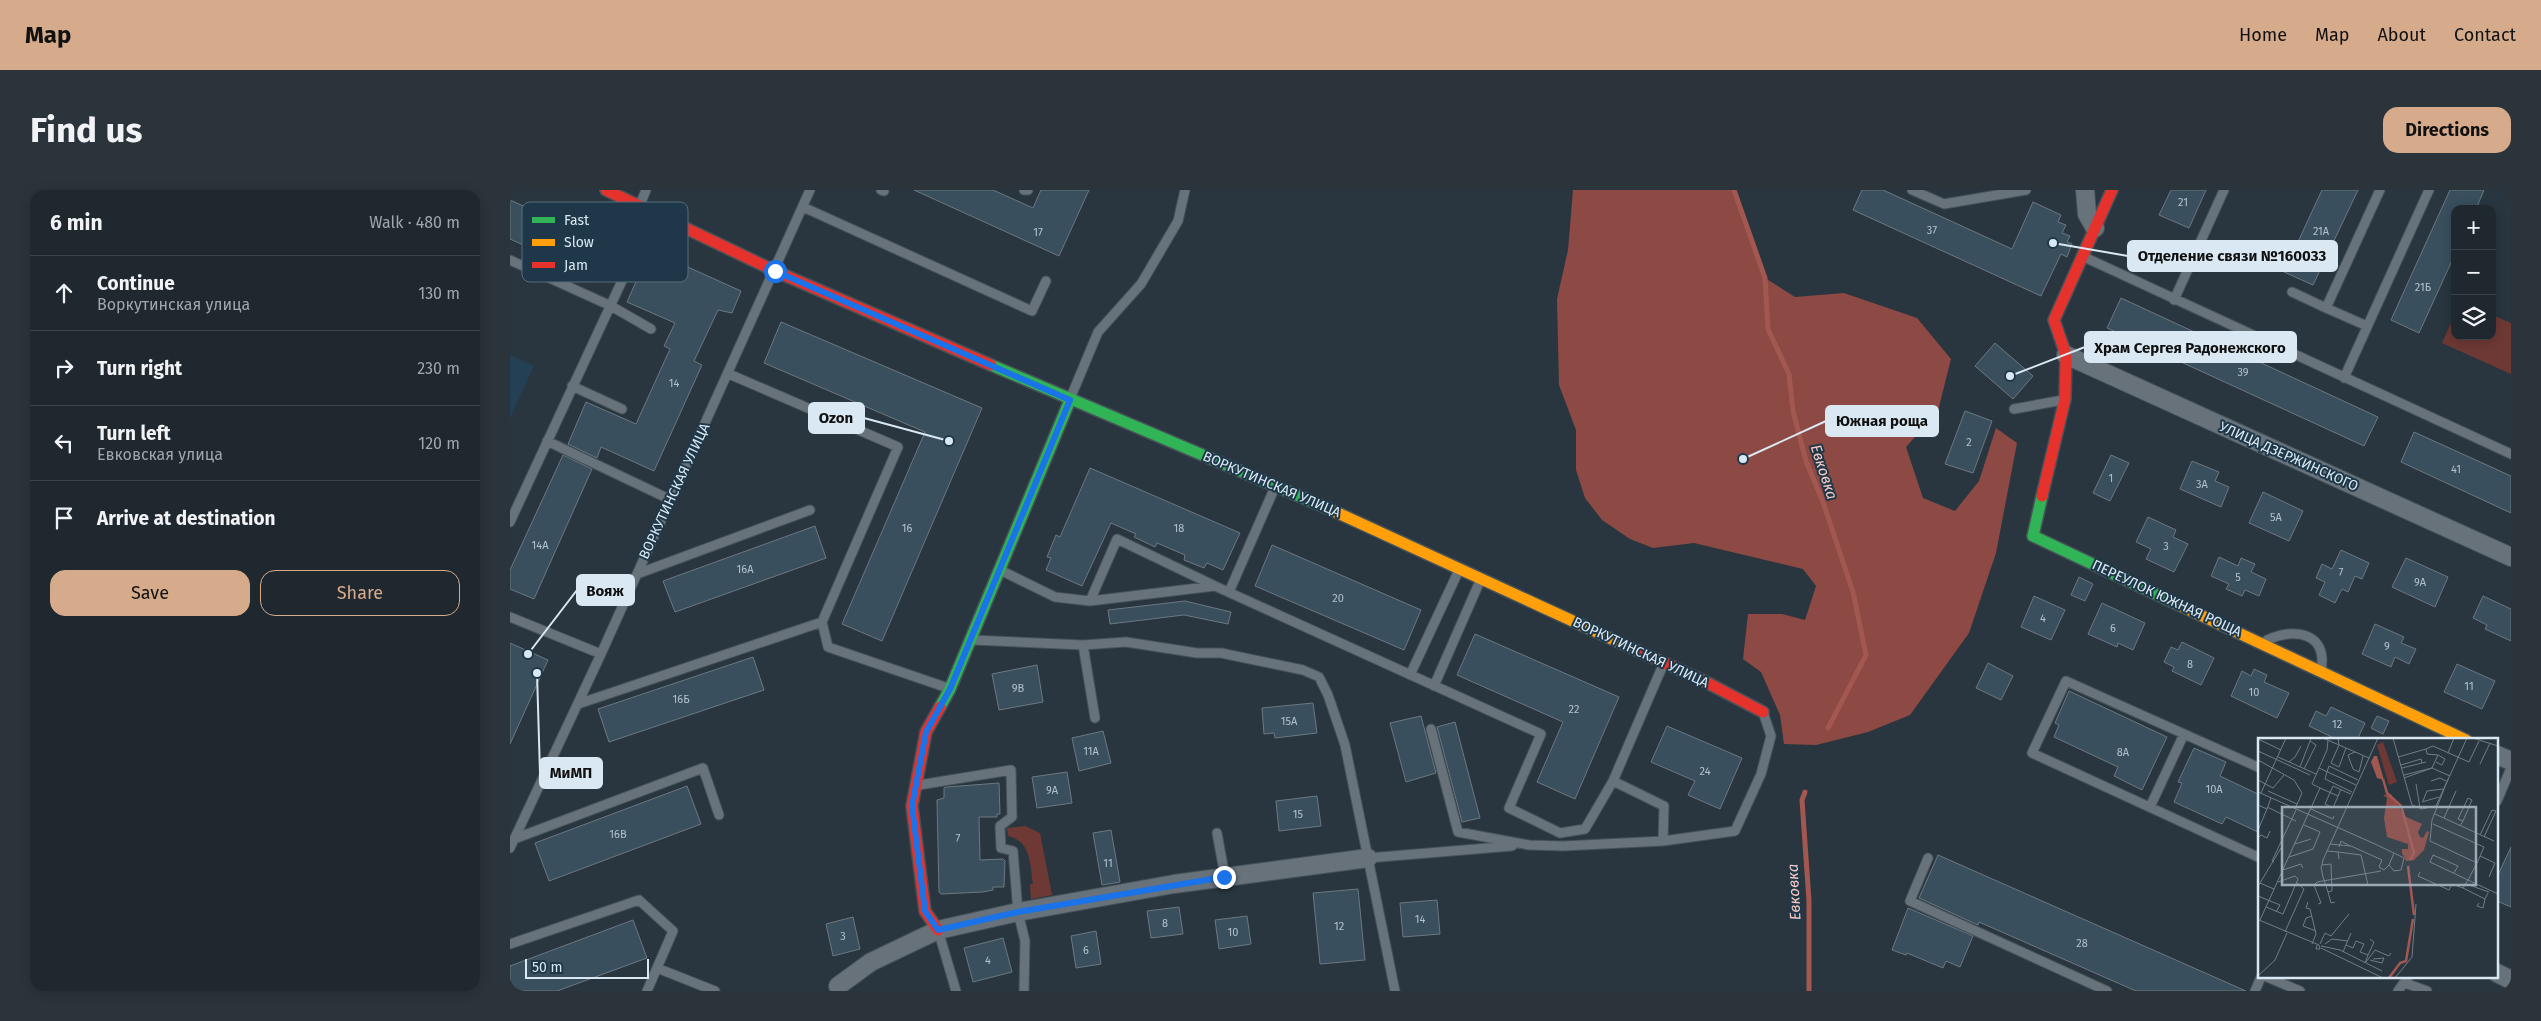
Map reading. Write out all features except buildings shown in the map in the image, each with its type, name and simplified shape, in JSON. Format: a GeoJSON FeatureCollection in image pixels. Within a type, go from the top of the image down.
{"type":"FeatureCollection","features":[{"type":"Feature","properties":{"kind":"street","name":"ВОРКУТИНСКАЯ УЛИЦА"},"geometry":{"type":"LineString","coordinates":[[606,190],[633,202]]}},
{"type":"Feature","properties":{"kind":"street"},"geometry":{"type":"LineString","coordinates":[[2085,190],[2087,214],[2095,228]]}},
{"type":"Feature","properties":{"kind":"street","name":"ПЕРЕУЛОК ЮЖНАЯ РОЩА"},"geometry":{"type":"LineString","coordinates":[[2112,190],[2054,320],[2066,356],[2065,399],[2033,536],[2462,738]]}},
{"type":"Feature","properties":{"kind":"street","name":"ВОРКУТИНСКАЯ УЛИЦА"},"geometry":{"type":"LineString","coordinates":[[688,229],[775,271],[1070,400],[1277,484],[1664,662],[1763,712]]}},
{"type":"Feature","properties":{"kind":"street","name":"УЛИЦА ДЗЕРЖИНСКОГО"},"geometry":{"type":"LineString","coordinates":[[2066,356],[2511,557]]}},
{"type":"Feature","properties":{"kind":"street"},"geometry":{"type":"LineString","coordinates":[[938,930],[925,911],[912,806],[914,786],[926,732],[950,689],[1070,400]]}},
{"type":"Feature","properties":{"kind":"street"},"geometry":{"type":"LineString","coordinates":[[2498,755],[2511,761]]}},
{"type":"Feature","properties":{"kind":"street"},"geometry":{"type":"LineString","coordinates":[[839,989],[871,962],[938,930],[1018,912],[1224,877],[1368,858]]}},
{"type":"Feature","properties":{"kind":"street"},"geometry":{"type":"LineString","coordinates":[[2498,974],[2511,980]]}},
{"type":"Feature","properties":{"kind":"lane"},"geometry":{"type":"LineString","coordinates":[[641,202],[646,190]]}},
{"type":"Feature","properties":{"kind":"lane"},"geometry":{"type":"LineString","coordinates":[[775,271],[810,190]]}},
{"type":"Feature","properties":{"kind":"lane"},"geometry":{"type":"LineString","coordinates":[[1070,400],[1098,332],[1141,284],[1178,221],[1184,190]]}},
{"type":"Feature","properties":{"kind":"lane"},"geometry":{"type":"LineString","coordinates":[[1912,190],[1926,193],[1944,204],[2026,190]]}},
{"type":"Feature","properties":{"kind":"lane"},"geometry":{"type":"LineString","coordinates":[[2174,300],[2224,190]]}},
{"type":"Feature","properties":{"kind":"lane"},"geometry":{"type":"LineString","coordinates":[[2326,308],[2380,190]]}},
{"type":"Feature","properties":{"kind":"lane"},"geometry":{"type":"LineString","coordinates":[[2344,378],[2429,190]]}},
{"type":"Feature","properties":{"kind":"lane"},"geometry":{"type":"LineString","coordinates":[[803,206],[1032,311],[1046,281]]}},
{"type":"Feature","properties":{"kind":"lane"},"geometry":{"type":"LineString","coordinates":[[2082,256],[2511,454]]}},
{"type":"Feature","properties":{"kind":"lane"},"geometry":{"type":"LineString","coordinates":[[510,260],[522,265]]}},
{"type":"Feature","properties":{"kind":"lane","name":"ВОРКУТИНСКАЯ УЛИЦА"},"geometry":{"type":"LineString","coordinates":[[510,848],[601,654],[775,271]]}},
{"type":"Feature","properties":{"kind":"lane"},"geometry":{"type":"LineString","coordinates":[[558,282],[611,306],[651,329]]}},
{"type":"Feature","properties":{"kind":"lane"},"geometry":{"type":"LineString","coordinates":[[510,522],[622,282]]}},
{"type":"Feature","properties":{"kind":"lane"},"geometry":{"type":"LineString","coordinates":[[2292,292],[2367,326]]}},
{"type":"Feature","properties":{"kind":"lane"},"geometry":{"type":"LineString","coordinates":[[729,374],[898,447],[822,622],[828,647],[950,689]]}},
{"type":"Feature","properties":{"kind":"lane"},"geometry":{"type":"LineString","coordinates":[[572,386],[622,409]]}},
{"type":"Feature","properties":{"kind":"lane"},"geometry":{"type":"LineString","coordinates":[[2014,410],[2065,399]]}},
{"type":"Feature","properties":{"kind":"lane"},"geometry":{"type":"LineString","coordinates":[[547,441],[670,499]]}},
{"type":"Feature","properties":{"kind":"lane"},"geometry":{"type":"LineString","coordinates":[[1229,592],[1277,484]]}},
{"type":"Feature","properties":{"kind":"lane"},"geometry":{"type":"LineString","coordinates":[[637,574],[810,510]]}},
{"type":"Feature","properties":{"kind":"lane"},"geometry":{"type":"LineString","coordinates":[[1090,601],[1117,539],[1215,586],[1541,734],[1509,808],[1560,833],[1585,829]]}},
{"type":"Feature","properties":{"kind":"lane"},"geometry":{"type":"LineString","coordinates":[[1410,674],[1460,567]]}},
{"type":"Feature","properties":{"kind":"lane"},"geometry":{"type":"LineString","coordinates":[[999,570],[1055,597],[1090,601],[1215,586]]}},
{"type":"Feature","properties":{"kind":"lane"},"geometry":{"type":"LineString","coordinates":[[1434,686],[1482,577]]}},
{"type":"Feature","properties":{"kind":"lane"},"geometry":{"type":"LineString","coordinates":[[510,617],[601,654]]}},
{"type":"Feature","properties":{"kind":"lane"},"geometry":{"type":"LineString","coordinates":[[578,704],[822,622]]}},
{"type":"Feature","properties":{"kind":"lane"},"geometry":{"type":"LineString","coordinates":[[2263,644],[2270,639],[2289,634],[2308,637],[2319,645],[2322,659],[2321,671]]}},
{"type":"Feature","properties":{"kind":"lane"},"geometry":{"type":"LineString","coordinates":[[970,640],[1083,645],[1126,642],[1197,653],[1221,653],[1303,670],[1319,677],[1328,695],[1345,745],[1395,991]]}},
{"type":"Feature","properties":{"kind":"lane"},"geometry":{"type":"LineString","coordinates":[[1083,645],[1095,718]]}},
{"type":"Feature","properties":{"kind":"lane"},"geometry":{"type":"LineString","coordinates":[[1585,829],[1613,781],[1664,662]]}},
{"type":"Feature","properties":{"kind":"lane"},"geometry":{"type":"LineString","coordinates":[[2258,767],[2066,681],[2032,753],[2258,857]]}},
{"type":"Feature","properties":{"kind":"lane"},"geometry":{"type":"LineString","coordinates":[[1368,858],[1530,845],[1663,841],[1734,831],[1761,774],[1771,736],[1763,712]]}},
{"type":"Feature","properties":{"kind":"lane"},"geometry":{"type":"LineString","coordinates":[[1431,729],[1458,832],[1530,845]]}},
{"type":"Feature","properties":{"kind":"lane"},"geometry":{"type":"LineString","coordinates":[[2150,807],[2184,734]]}},
{"type":"Feature","properties":{"kind":"lane"},"geometry":{"type":"LineString","coordinates":[[514,839],[703,768],[719,815]]}},
{"type":"Feature","properties":{"kind":"lane"},"geometry":{"type":"LineString","coordinates":[[2498,799],[2511,768]]}},
{"type":"Feature","properties":{"kind":"lane"},"geometry":{"type":"LineString","coordinates":[[914,786],[1011,770],[1012,817],[1000,826],[1001,848],[1013,851],[1018,912],[1025,941],[1024,991]]}},
{"type":"Feature","properties":{"kind":"lane"},"geometry":{"type":"LineString","coordinates":[[1613,781],[1664,806],[1663,841]]}},
{"type":"Feature","properties":{"kind":"lane"},"geometry":{"type":"LineString","coordinates":[[1585,829],[1593,844]]}},
{"type":"Feature","properties":{"kind":"lane"},"geometry":{"type":"LineString","coordinates":[[1217,832],[1224,877]]}},
{"type":"Feature","properties":{"kind":"lane"},"geometry":{"type":"LineString","coordinates":[[1928,858],[1910,901],[2107,991]]}},
{"type":"Feature","properties":{"kind":"lane"},"geometry":{"type":"LineString","coordinates":[[510,944],[639,900],[673,931],[647,991]]}},
{"type":"Feature","properties":{"kind":"lane"},"geometry":{"type":"LineString","coordinates":[[938,930],[956,991]]}},
{"type":"Feature","properties":{"kind":"lane"},"geometry":{"type":"LineString","coordinates":[[657,968],[715,991]]}},
{"type":"Feature","properties":{"kind":"lane"},"geometry":{"type":"LineString","coordinates":[[2255,991],[2261,978]]}},
{"type":"Feature","properties":{"kind":"lane"},"geometry":{"type":"LineString","coordinates":[[2269,978],[2300,991]]}},
{"type":"Feature","properties":{"kind":"lane"},"geometry":{"type":"LineString","coordinates":[[2398,991],[2407,980],[2427,991]]}},
{"type":"Feature","properties":{"kind":"shaded area"},"geometry":{"type":"Polygon","coordinates":[[[1573,190],[1734,190],[1765,278],[1795,297],[1844,293],[1917,318],[1951,359],[1938,411],[1906,447],[1923,498],[1955,511],[1979,481],[1996,428],[2017,443],[1996,553],[1969,633],[1910,715],[1868,732],[1816,745],[1784,744],[1780,715],[1761,672],[1743,659],[1748,614],[1782,614],[1805,620],[1816,586],[1803,569],[1694,543],[1653,548],[1630,539],[1602,520],[1585,498],[1576,470],[1576,430],[1559,385],[1557,299],[1568,250],[1573,190]]]}},
{"type":"Feature","properties":{"kind":"shaded area"},"geometry":{"type":"Polygon","coordinates":[[[2496,317],[2511,323],[2511,374],[2442,343],[2451,323],[2451,340],[2496,340],[2496,317]]]}},
{"type":"Feature","properties":{"kind":"shaded area"},"geometry":{"type":"Polygon","coordinates":[[[510,355],[534,366],[510,418],[510,355]]]}},
{"type":"Feature","properties":{"kind":"shaded area"},"geometry":{"type":"Polygon","coordinates":[[[1025,826],[1040,833],[1052,895],[1031,899],[1030,884],[1033,884],[1028,854],[1021,843],[1008,836],[1007,828],[1025,826]]]}},
{"type":"Feature","properties":{"kind":"waterway","name":"Евковка"},"geometry":{"type":"LineString","coordinates":[[1734,190],[1765,278],[1768,329],[1789,374],[1793,411],[1806,461],[1823,502],[1853,592],[1866,655],[1828,728]]}},
{"type":"Feature","properties":{"kind":"waterway","name":"Евковка"},"geometry":{"type":"LineString","coordinates":[[1805,792],[1802,800],[1809,901],[1809,991]]}},
{"type":"Feature","properties":{"kind":"traffic: fast"},"geometry":{"type":"LineString","coordinates":[[991,365],[1327,508]]}},
{"type":"Feature","properties":{"kind":"traffic: fast"},"geometry":{"type":"LineString","coordinates":[[940,707],[950,689],[1070,400]]}},
{"type":"Feature","properties":{"kind":"traffic: fast"},"geometry":{"type":"LineString","coordinates":[[2042,496],[2033,536],[2177,604]]}},
{"type":"Feature","properties":{"kind":"traffic: slow"},"geometry":{"type":"LineString","coordinates":[[1327,508],[1638,651]]}},
{"type":"Feature","properties":{"kind":"traffic: slow"},"geometry":{"type":"LineString","coordinates":[[2177,604],[2462,738]]}},
{"type":"Feature","properties":{"kind":"traffic: jam"},"geometry":{"type":"LineString","coordinates":[[606,190],[631,202]]}},
{"type":"Feature","properties":{"kind":"traffic: jam"},"geometry":{"type":"LineString","coordinates":[[2042,496],[2065,399],[2066,355],[2054,320],[2112,190]]}},
{"type":"Feature","properties":{"kind":"traffic: jam"},"geometry":{"type":"LineString","coordinates":[[688,229],[775,271],[991,365]]}},
{"type":"Feature","properties":{"kind":"traffic: jam"},"geometry":{"type":"LineString","coordinates":[[1638,651],[1704,681],[1763,712]]}},
{"type":"Feature","properties":{"kind":"traffic: jam"},"geometry":{"type":"LineString","coordinates":[[938,930],[925,911],[912,806],[926,732],[940,707]]}},
{"type":"Feature","properties":{"kind":"place","name":"Отделение связи №160033"},"geometry":{"type":"Point","coordinates":[2053,243]}},
{"type":"Feature","properties":{"kind":"place","name":"Храм Сергея Радонежского"},"geometry":{"type":"Point","coordinates":[2010,376]}},
{"type":"Feature","properties":{"kind":"place","name":"Ozon"},"geometry":{"type":"Point","coordinates":[949,441]}},
{"type":"Feature","properties":{"kind":"place","name":"Южная роща"},"geometry":{"type":"Point","coordinates":[1743,459]}},
{"type":"Feature","properties":{"kind":"place","name":"Вояж"},"geometry":{"type":"Point","coordinates":[528,654]}},
{"type":"Feature","properties":{"kind":"place","name":"МиМП"},"geometry":{"type":"Point","coordinates":[537,673]}},
{"type":"Feature","properties":{"kind":"route"},"geometry":{"type":"LineString","coordinates":[[775,271],[1070,400],[950,689],[926,732],[919,760],[912,806],[914,830],[925,911],[938,930],[1018,912],[1224,877]]}}]}
